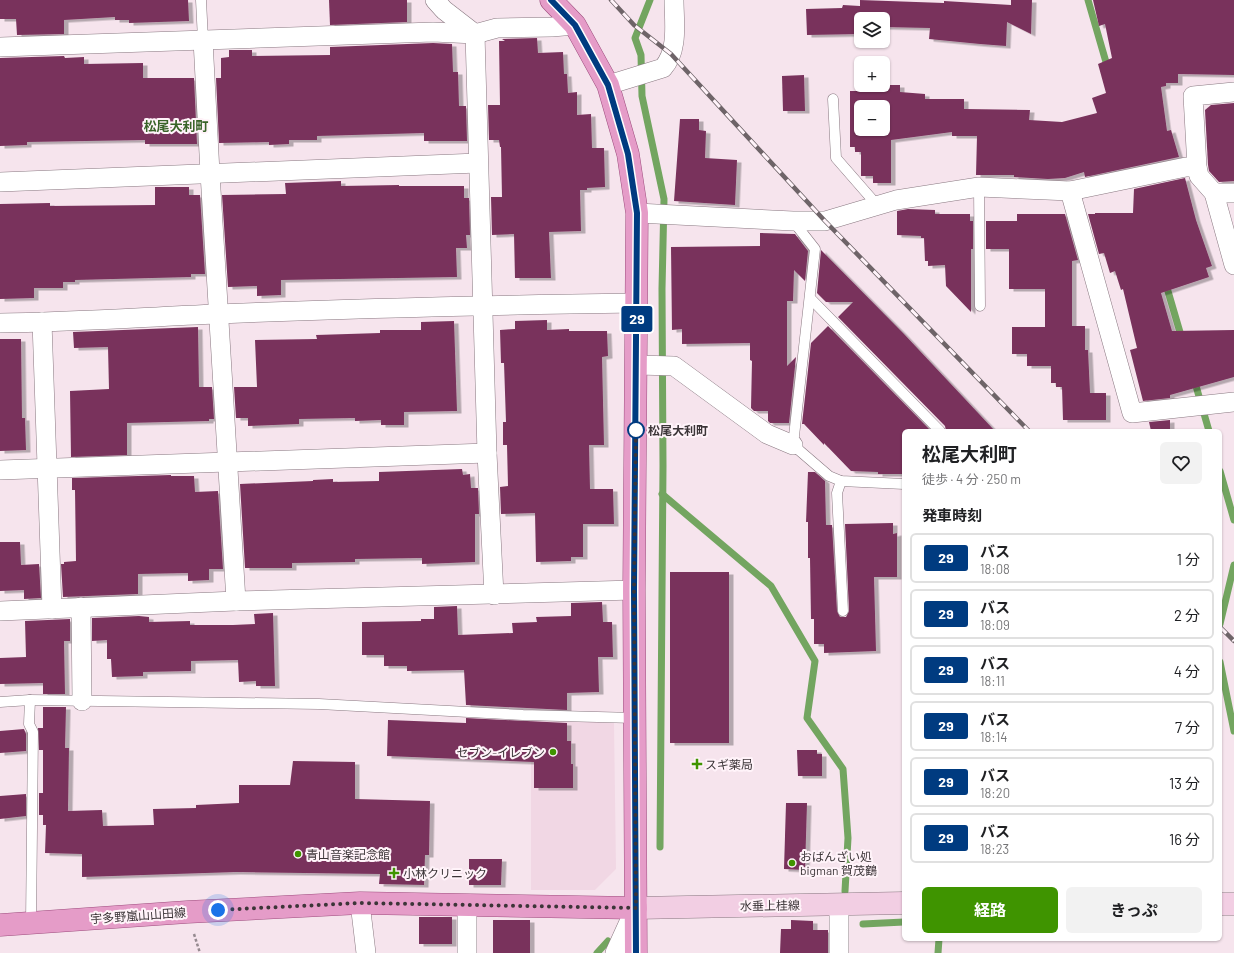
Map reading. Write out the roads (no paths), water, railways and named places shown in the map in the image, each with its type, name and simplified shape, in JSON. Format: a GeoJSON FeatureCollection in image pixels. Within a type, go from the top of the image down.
{"type":"FeatureCollection","features":[{"type":"Feature","properties":{"kind":"main road"},"geometry":{"type":"LineString","coordinates":[[551,0],[575,25],[608,85],[628,154],[637,213],[637,365],[634,590],[636,953]]}},
{"type":"Feature","properties":{"kind":"main road","name":"宇多野嵐山山田線"},"geometry":{"type":"LineString","coordinates":[[0,925],[186,912],[360,903],[636,908]]}},
{"type":"Feature","properties":{"kind":"main road","name":"水垂上桂線"},"geometry":{"type":"LineString","coordinates":[[636,908],[902,903]]}},
{"type":"Feature","properties":{"kind":"main road"},"geometry":{"type":"LineString","coordinates":[[1222,904],[1234,904]]}},
{"type":"Feature","properties":{"kind":"street"},"geometry":{"type":"LineString","coordinates":[[435,0],[444,10],[475,34]]}},
{"type":"Feature","properties":{"kind":"street"},"geometry":{"type":"LineString","coordinates":[[608,85],[663,68],[667,63],[673,48],[674,0]]}},
{"type":"Feature","properties":{"kind":"street"},"geometry":{"type":"LineString","coordinates":[[0,47],[433,32],[475,34],[496,28],[575,25]]}},
{"type":"Feature","properties":{"kind":"street"},"geometry":{"type":"LineString","coordinates":[[475,34],[478,163],[484,306],[487,453],[494,595]]}},
{"type":"Feature","properties":{"kind":"street"},"geometry":{"type":"LineString","coordinates":[[203,40],[236,601]]}},
{"type":"Feature","properties":{"kind":"street"},"geometry":{"type":"LineString","coordinates":[[1234,92],[1193,96],[1197,167],[1199,176],[1214,193],[1234,265]]}},
{"type":"Feature","properties":{"kind":"street"},"geometry":{"type":"LineString","coordinates":[[0,182],[478,163]]}},
{"type":"Feature","properties":{"kind":"street"},"geometry":{"type":"LineString","coordinates":[[637,213],[793,221],[825,221],[896,200],[979,187],[1070,191],[1186,167],[1197,167]]}},
{"type":"Feature","properties":{"kind":"street"},"geometry":{"type":"LineString","coordinates":[[1070,191],[1132,413],[1234,402]]}},
{"type":"Feature","properties":{"kind":"street"},"geometry":{"type":"LineString","coordinates":[[1214,193],[1234,193]]}},
{"type":"Feature","properties":{"kind":"street"},"geometry":{"type":"LineString","coordinates":[[0,323],[218,314],[637,303]]}},
{"type":"Feature","properties":{"kind":"street"},"geometry":{"type":"LineString","coordinates":[[42,322],[52,609]]}},
{"type":"Feature","properties":{"kind":"street"},"geometry":{"type":"LineString","coordinates":[[637,365],[674,366],[767,434],[793,445]]}},
{"type":"Feature","properties":{"kind":"street"},"geometry":{"type":"LineString","coordinates":[[0,470],[487,453]]}},
{"type":"Feature","properties":{"kind":"street"},"geometry":{"type":"LineString","coordinates":[[0,611],[236,601],[634,590]]}},
{"type":"Feature","properties":{"kind":"street"},"geometry":{"type":"LineString","coordinates":[[81,607],[82,701]]}},
{"type":"Feature","properties":{"kind":"street"},"geometry":{"type":"LineString","coordinates":[[360,903],[366,953]]}},
{"type":"Feature","properties":{"kind":"street"},"geometry":{"type":"LineString","coordinates":[[839,904],[839,953]]}},
{"type":"Feature","properties":{"kind":"street"},"geometry":{"type":"LineString","coordinates":[[467,905],[467,953]]}},
{"type":"Feature","properties":{"kind":"street"},"geometry":{"type":"LineString","coordinates":[[615,953],[636,908]]}},
{"type":"Feature","properties":{"kind":"lane"},"geometry":{"type":"LineString","coordinates":[[201,0],[203,40]]}},
{"type":"Feature","properties":{"kind":"lane"},"geometry":{"type":"LineString","coordinates":[[833,99],[836,158],[877,205]]}},
{"type":"Feature","properties":{"kind":"lane"},"geometry":{"type":"LineString","coordinates":[[979,187],[980,306]]}},
{"type":"Feature","properties":{"kind":"lane"},"geometry":{"type":"LineString","coordinates":[[793,221],[816,249],[793,445],[829,476],[841,481],[902,484]]}},
{"type":"Feature","properties":{"kind":"lane"},"geometry":{"type":"LineString","coordinates":[[810,298],[938,429]]}},
{"type":"Feature","properties":{"kind":"lane"},"geometry":{"type":"LineString","coordinates":[[841,481],[837,493],[843,611]]}},
{"type":"Feature","properties":{"kind":"lane"},"geometry":{"type":"LineString","coordinates":[[0,702],[30,700],[319,704],[523,715],[635,718]]}},
{"type":"Feature","properties":{"kind":"lane"},"geometry":{"type":"LineString","coordinates":[[30,700],[29,724],[33,732],[31,923]]}},
{"type":"Feature","properties":{"kind":"waterway"},"geometry":{"type":"LineString","coordinates":[[650,0],[635,38],[641,55],[642,96],[664,199],[662,289],[663,466],[660,847]]}},
{"type":"Feature","properties":{"kind":"waterway"},"geometry":{"type":"LineString","coordinates":[[1088,0],[1108,69]]}},
{"type":"Feature","properties":{"kind":"waterway"},"geometry":{"type":"LineString","coordinates":[[1165,281],[1182,339]]}},
{"type":"Feature","properties":{"kind":"waterway"},"geometry":{"type":"LineString","coordinates":[[1194,379],[1208,429]]}},
{"type":"Feature","properties":{"kind":"waterway"},"geometry":{"type":"LineString","coordinates":[[1222,478],[1234,520]]}},
{"type":"Feature","properties":{"kind":"waterway"},"geometry":{"type":"LineString","coordinates":[[662,494],[771,586],[815,661],[807,718],[843,769],[848,838],[845,891]]}},
{"type":"Feature","properties":{"kind":"waterway"},"geometry":{"type":"LineString","coordinates":[[1222,616],[1234,565]]}},
{"type":"Feature","properties":{"kind":"waterway"},"geometry":{"type":"LineString","coordinates":[[1222,672],[1234,731]]}},
{"type":"Feature","properties":{"kind":"waterway"},"geometry":{"type":"LineString","coordinates":[[863,924],[902,922]]}},
{"type":"Feature","properties":{"kind":"waterway"},"geometry":{"type":"LineString","coordinates":[[597,953],[608,941]]}},
{"type":"Feature","properties":{"kind":"waterway"},"geometry":{"type":"LineString","coordinates":[[938,953],[939,941]]}},
{"type":"Feature","properties":{"kind":"railway"},"geometry":{"type":"LineString","coordinates":[[611,0],[634,25],[671,54],[825,221],[1027,429]]}},
{"type":"Feature","properties":{"kind":"railway"},"geometry":{"type":"LineString","coordinates":[[1222,629],[1234,641]]}},
{"type":"Feature","properties":{"kind":"place","name":"松尾大利町"},"geometry":{"type":"Point","coordinates":[636,430]}},
{"type":"Feature","properties":{"kind":"place","name":"セブン-イレブン"},"geometry":{"type":"Point","coordinates":[553,752]}},
{"type":"Feature","properties":{"kind":"place","name":"スギ薬局"},"geometry":{"type":"Point","coordinates":[697,764]}},
{"type":"Feature","properties":{"kind":"place","name":"青山音楽記念館"},"geometry":{"type":"Point","coordinates":[298,854]}},
{"type":"Feature","properties":{"kind":"place","name":"おばんざい処 bigman 賀茂鶴"},"geometry":{"type":"Point","coordinates":[792,863]}},
{"type":"Feature","properties":{"kind":"place","name":"小林クリニック"},"geometry":{"type":"Point","coordinates":[394,873]}},
{"type":"Feature","properties":{"kind":"district","name":"松尾大利町"},"geometry":{"type":"Point","coordinates":[176,126]}}]}
